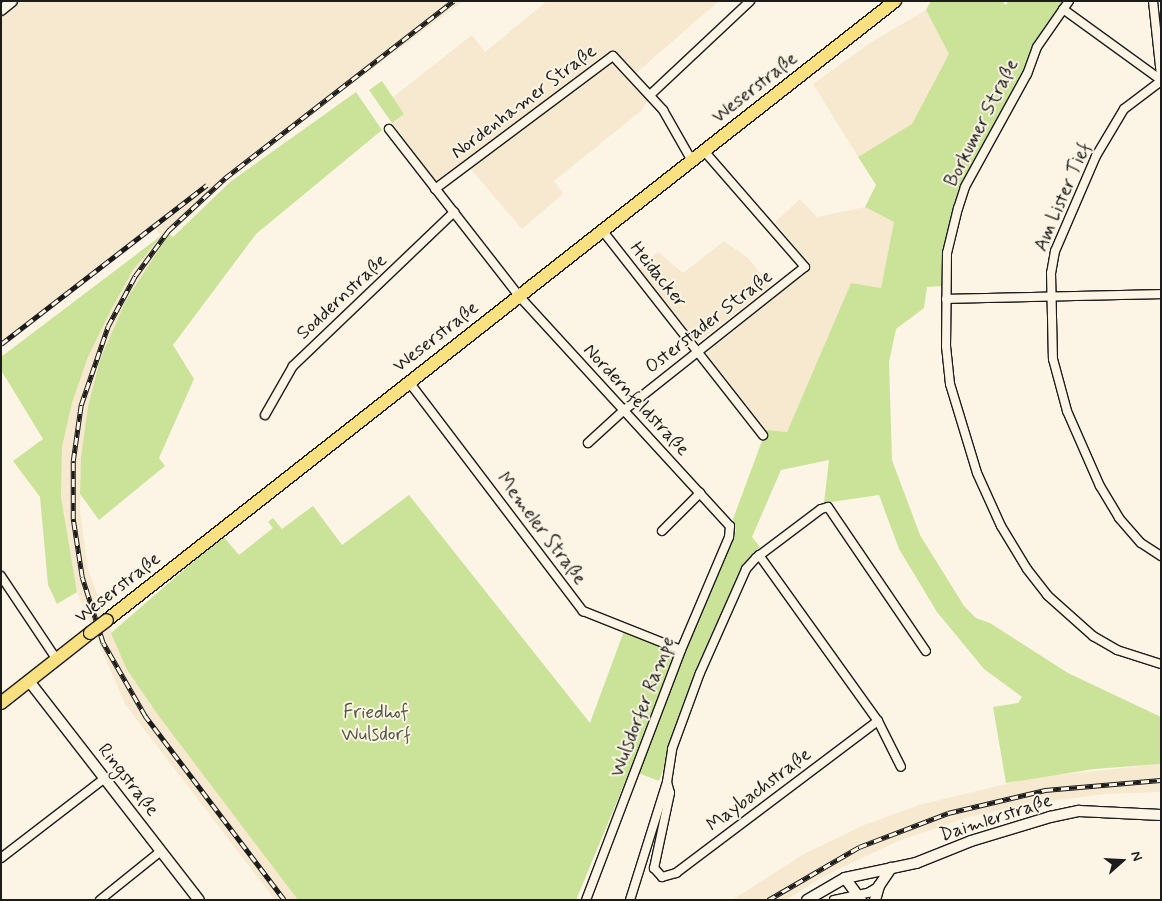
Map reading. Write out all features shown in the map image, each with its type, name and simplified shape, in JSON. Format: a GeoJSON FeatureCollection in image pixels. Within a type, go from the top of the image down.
{"type":"FeatureCollection","features":[{"type":"Feature","properties":{"kind":"main road","name":"Weserstraße"},"geometry":{"type":"LineString","coordinates":[[1,703],[895,1]]}},
{"type":"Feature","properties":{"kind":"street"},"geometry":{"type":"LineString","coordinates":[[1,10],[12,1]]}},
{"type":"Feature","properties":{"kind":"street"},"geometry":{"type":"LineString","coordinates":[[692,161],[663,110],[650,95],[750,1]]}},
{"type":"Feature","properties":{"kind":"street","name":"Borkumer Straße"},"geometry":{"type":"LineString","coordinates":[[1069,1],[1038,47],[1027,74],[965,187],[947,253],[946,346],[958,420],[977,473],[1006,535],[1027,569],[1071,619],[1117,650],[1161,664]]}},
{"type":"Feature","properties":{"kind":"street"},"geometry":{"type":"LineString","coordinates":[[1153,1],[1161,76]]}},
{"type":"Feature","properties":{"kind":"street"},"geometry":{"type":"LineString","coordinates":[[1063,9],[1161,81]]}},
{"type":"Feature","properties":{"kind":"street","name":"Nordenhamer Straße"},"geometry":{"type":"LineString","coordinates":[[435,189],[613,56],[650,95]]}},
{"type":"Feature","properties":{"kind":"street","name":"Am Lister Tief"},"geometry":{"type":"LineString","coordinates":[[1161,81],[1124,110],[1096,156],[1054,251],[1051,298],[1053,359],[1067,411],[1100,486],[1119,518],[1141,543],[1161,556]]}},
{"type":"Feature","properties":{"kind":"street","name":"Nordernfeldstraße"},"geometry":{"type":"LineString","coordinates":[[389,128],[519,296],[622,411],[730,526]]}},
{"type":"Feature","properties":{"kind":"street","name":"Osterstader Straße"},"geometry":{"type":"LineString","coordinates":[[588,442],[622,411],[805,267],[704,151]]}},
{"type":"Feature","properties":{"kind":"street","name":"Soddernstraße"},"geometry":{"type":"LineString","coordinates":[[266,415],[293,366],[454,212]]}},
{"type":"Feature","properties":{"kind":"street","name":"Heidacker"},"geometry":{"type":"LineString","coordinates":[[602,230],[763,435]]}},
{"type":"Feature","properties":{"kind":"street"},"geometry":{"type":"LineString","coordinates":[[946,299],[1161,294]]}},
{"type":"Feature","properties":{"kind":"street","name":"Memeler Straße"},"geometry":{"type":"LineString","coordinates":[[409,382],[583,611],[681,650]]}},
{"type":"Feature","properties":{"kind":"street"},"geometry":{"type":"LineString","coordinates":[[662,531],[700,493]]}},
{"type":"Feature","properties":{"kind":"street"},"geometry":{"type":"LineString","coordinates":[[630,900],[667,782],[672,749],[700,673],[746,569],[759,555],[821,509],[828,506],[926,651]]}},
{"type":"Feature","properties":{"kind":"street","name":"Wulsdorfer Rampe"},"geometry":{"type":"LineString","coordinates":[[586,900],[681,650],[729,538],[730,526]]}},
{"type":"Feature","properties":{"kind":"street"},"geometry":{"type":"LineString","coordinates":[[759,555],[878,721],[901,767]]}},
{"type":"Feature","properties":{"kind":"street"},"geometry":{"type":"LineString","coordinates":[[1,576],[57,660]]}},
{"type":"Feature","properties":{"kind":"street","name":"Ringstraße"},"geometry":{"type":"LineString","coordinates":[[30,681],[200,900]]}},
{"type":"Feature","properties":{"kind":"street","name":"Maybachstraße"},"geometry":{"type":"LineString","coordinates":[[667,782],[670,793],[654,868],[657,875],[667,877],[676,873],[878,721]]}},
{"type":"Feature","properties":{"kind":"street"},"geometry":{"type":"LineString","coordinates":[[1,858],[105,778]]}},
{"type":"Feature","properties":{"kind":"street","name":"Daimlerstraße"},"geometry":{"type":"LineString","coordinates":[[807,900],[845,878],[916,863],[1014,827],[1079,811],[1161,815]]}},
{"type":"Feature","properties":{"kind":"street"},"geometry":{"type":"LineString","coordinates":[[100,900],[161,851]]}},
{"type":"Feature","properties":{"kind":"street"},"geometry":{"type":"LineString","coordinates":[[875,900],[879,886],[891,868]]}},
{"type":"Feature","properties":{"kind":"street"},"geometry":{"type":"LineString","coordinates":[[845,878],[859,896]]}},
{"type":"Feature","properties":{"kind":"street"},"geometry":{"type":"LineString","coordinates":[[834,900],[859,896],[879,886]]}},
{"type":"Feature","properties":{"kind":"shaded area"},"geometry":{"type":"Polygon","coordinates":[[[1,1],[463,1],[228,177],[169,234],[126,300],[115,325],[81,457],[80,510],[88,570],[126,668],[298,900],[275,900],[125,704],[77,592],[61,497],[62,447],[72,403],[88,357],[110,312],[133,270],[161,235],[154,228],[1,347],[1,1]]]}},
{"type":"Feature","properties":{"kind":"shaded area"},"geometry":{"type":"Polygon","coordinates":[[[547,1],[719,1],[636,73],[654,92],[641,111],[554,181],[563,194],[522,229],[465,162],[438,184],[392,123],[404,114],[393,97],[472,35],[485,52],[547,1]]]}},
{"type":"Feature","properties":{"kind":"shaded area"},"geometry":{"type":"Polygon","coordinates":[[[926,10],[950,54],[912,124],[858,157],[813,84],[873,41],[926,10]]]}},
{"type":"Feature","properties":{"kind":"shaded area"},"geometry":{"type":"Polygon","coordinates":[[[800,199],[817,217],[865,207],[894,222],[881,288],[851,283],[787,432],[766,430],[706,353],[812,268],[775,222],[800,199]]]}},
{"type":"Feature","properties":{"kind":"shaded area"},"geometry":{"type":"Polygon","coordinates":[[[724,241],[748,258],[771,286],[698,342],[639,269],[658,252],[683,273],[724,241]]]}},
{"type":"Feature","properties":{"kind":"shaded area"},"geometry":{"type":"Polygon","coordinates":[[[1161,764],[1161,792],[1105,794],[1035,803],[969,817],[898,841],[824,876],[786,900],[732,900],[804,854],[864,825],[919,805],[1030,778],[1161,764]]]}},
{"type":"Feature","properties":{"kind":"green space","name":"Friedhof Wulsdorf"},"geometry":{"type":"Polygon","coordinates":[[[931,1],[1003,1],[1005,5],[1009,1],[1066,1],[1033,46],[1019,83],[961,186],[944,254],[943,286],[927,287],[924,308],[896,329],[889,362],[892,460],[920,535],[964,606],[976,618],[990,623],[1068,673],[1161,717],[1161,764],[1094,769],[1006,783],[993,707],[1018,703],[1022,697],[984,669],[937,612],[899,549],[879,495],[824,503],[829,460],[781,470],[752,537],[760,547],[743,564],[697,674],[659,781],[630,770],[576,900],[298,900],[158,715],[126,668],[111,633],[223,536],[239,555],[273,528],[268,522],[273,518],[282,529],[313,506],[342,545],[409,495],[590,723],[624,631],[683,654],[736,531],[733,519],[766,430],[787,432],[851,283],[881,288],[894,222],[865,207],[876,185],[858,157],[912,124],[949,54],[926,10],[931,1]]]}},
{"type":"Feature","properties":{"kind":"green space"},"geometry":{"type":"Polygon","coordinates":[[[382,81],[404,114],[392,123],[369,90],[382,81]]]}},
{"type":"Feature","properties":{"kind":"green space"},"geometry":{"type":"Polygon","coordinates":[[[356,92],[382,130],[256,234],[173,345],[194,379],[159,458],[165,466],[99,520],[80,494],[81,457],[88,407],[100,360],[126,300],[169,234],[173,237],[230,182],[356,92]]]}},
{"type":"Feature","properties":{"kind":"green space"},"geometry":{"type":"Polygon","coordinates":[[[162,235],[133,270],[110,312],[88,357],[72,403],[62,447],[61,497],[77,592],[57,604],[48,585],[40,497],[13,461],[43,439],[1,370],[1,357],[162,235]]]}},
{"type":"Feature","properties":{"kind":"railway"},"geometry":{"type":"LineString","coordinates":[[284,900],[145,716],[103,643],[82,577],[73,519],[73,461],[81,405],[108,326],[135,276],[168,231],[225,178],[453,1]]}},
{"type":"Feature","properties":{"kind":"railway"},"geometry":{"type":"LineString","coordinates":[[1,344],[207,185]]}},
{"type":"Feature","properties":{"kind":"railway"},"geometry":{"type":"LineString","coordinates":[[768,900],[859,847],[948,813],[1045,790],[1161,780]]}}]}
